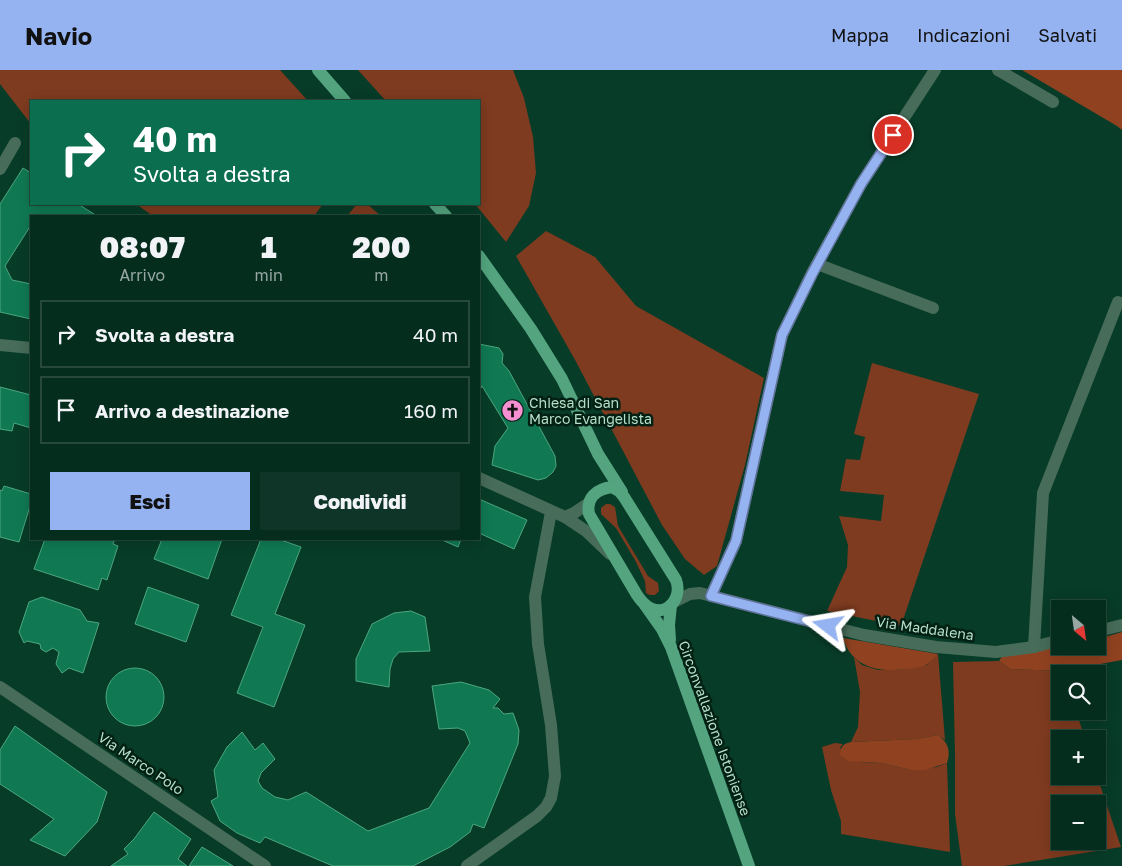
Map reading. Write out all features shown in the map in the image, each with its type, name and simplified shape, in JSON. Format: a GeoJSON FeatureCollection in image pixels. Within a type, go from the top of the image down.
{"type":"FeatureCollection","features":[{"type":"Feature","properties":{"kind":"main road"},"geometry":{"type":"LineString","coordinates":[[318,70],[344,100]]}},
{"type":"Feature","properties":{"kind":"main road"},"geometry":{"type":"LineString","coordinates":[[436,205],[445,215]]}},
{"type":"Feature","properties":{"kind":"main road"},"geometry":{"type":"LineString","coordinates":[[480,257],[531,328],[562,379],[598,454],[671,571],[679,588],[672,603],[669,626],[671,647]]}},
{"type":"Feature","properties":{"kind":"main road"},"geometry":{"type":"LineString","coordinates":[[592,498],[600,480],[598,454]]}},
{"type":"Feature","properties":{"kind":"main road"},"geometry":{"type":"LineString","coordinates":[[592,498],[604,488],[612,487],[619,490],[624,497]]}},
{"type":"Feature","properties":{"kind":"main road","name":"Circonvallazione Istoniense"},"geometry":{"type":"LineString","coordinates":[[592,498],[589,514],[637,596],[662,629],[671,647],[749,866]]}},
{"type":"Feature","properties":{"kind":"main road"},"geometry":{"type":"LineString","coordinates":[[644,605],[660,610],[672,603]]}},
{"type":"Feature","properties":{"kind":"street"},"geometry":{"type":"LineString","coordinates":[[672,603],[690,594],[706,595],[736,541],[782,335],[817,264],[861,184],[935,70]]}},
{"type":"Feature","properties":{"kind":"street"},"geometry":{"type":"LineString","coordinates":[[998,70],[1053,102]]}},
{"type":"Feature","properties":{"kind":"street"},"geometry":{"type":"LineString","coordinates":[[0,169],[15,143]]}},
{"type":"Feature","properties":{"kind":"street"},"geometry":{"type":"LineString","coordinates":[[817,264],[933,308]]}},
{"type":"Feature","properties":{"kind":"street"},"geometry":{"type":"LineString","coordinates":[[1034,647],[1043,493],[1118,302]]}},
{"type":"Feature","properties":{"kind":"street"},"geometry":{"type":"LineString","coordinates":[[0,344],[30,348]]}},
{"type":"Feature","properties":{"kind":"street"},"geometry":{"type":"LineString","coordinates":[[480,478],[565,517],[586,531],[617,562]]}},
{"type":"Feature","properties":{"kind":"street"},"geometry":{"type":"LineString","coordinates":[[565,517],[574,514],[592,498]]}},
{"type":"Feature","properties":{"kind":"street"},"geometry":{"type":"LineString","coordinates":[[467,866],[537,816],[546,807],[551,798],[555,776],[551,725],[538,644],[535,597],[551,512]]}},
{"type":"Feature","properties":{"kind":"street","name":"Via Maddalena"},"geometry":{"type":"LineString","coordinates":[[671,571],[680,581],[706,595],[864,635],[936,647],[996,652],[1034,647],[1051,642]]}},
{"type":"Feature","properties":{"kind":"street"},"geometry":{"type":"LineString","coordinates":[[1106,629],[1122,625]]}},
{"type":"Feature","properties":{"kind":"street","name":"Via Marco Polo"},"geometry":{"type":"LineString","coordinates":[[0,687],[265,866]]}},
{"type":"Feature","properties":{"kind":"shaded area"},"geometry":{"type":"Polygon","coordinates":[[[0,70],[280,70],[307,100],[30,100],[30,123],[0,84],[0,70]]]}},
{"type":"Feature","properties":{"kind":"shaded area"},"geometry":{"type":"Polygon","coordinates":[[[358,70],[513,70],[524,98],[533,137],[536,173],[529,206],[506,242],[476,205],[480,205],[480,100],[385,100],[358,70]]]}},
{"type":"Feature","properties":{"kind":"shaded area"},"geometry":{"type":"Polygon","coordinates":[[[1022,70],[1122,70],[1122,130],[1117,126],[1022,70]]]}},
{"type":"Feature","properties":{"kind":"shaded area"},"geometry":{"type":"Polygon","coordinates":[[[137,205],[322,205],[315,215],[152,215],[137,205]]]}},
{"type":"Feature","properties":{"kind":"shaded area"},"geometry":{"type":"Polygon","coordinates":[[[356,205],[368,205],[380,215],[348,215],[356,205]]]}},
{"type":"Feature","properties":{"kind":"shaded area"},"geometry":{"type":"Polygon","coordinates":[[[546,231],[595,257],[636,306],[764,378],[745,465],[717,566],[704,575],[685,559],[662,525],[574,358],[516,256],[546,231]]]}},
{"type":"Feature","properties":{"kind":"shaded area"},"geometry":{"type":"Polygon","coordinates":[[[872,363],[979,394],[901,626],[827,611],[847,567],[848,545],[839,516],[881,521],[884,495],[840,491],[846,459],[860,460],[865,437],[854,434],[872,363]]]}},
{"type":"Feature","properties":{"kind":"shaded area"},"geometry":{"type":"Polygon","coordinates":[[[606,504],[615,507],[618,526],[648,576],[658,583],[659,591],[655,595],[646,593],[645,581],[635,560],[616,528],[601,514],[601,508],[606,504]]]}},
{"type":"Feature","properties":{"kind":"shaded area"},"geometry":{"type":"Polygon","coordinates":[[[1122,632],[1122,660],[1095,665],[1051,665],[1051,671],[1010,669],[999,661],[1003,655],[1051,647],[1051,655],[1106,655],[1106,637],[1122,632]]]}},
{"type":"Feature","properties":{"kind":"shaded area"},"geometry":{"type":"Polygon","coordinates":[[[843,638],[938,654],[929,663],[921,667],[896,670],[877,669],[860,662],[853,656],[843,638]]]}},
{"type":"Feature","properties":{"kind":"shaded area"},"geometry":{"type":"Polygon","coordinates":[[[938,654],[945,740],[938,735],[917,739],[851,742],[858,727],[860,692],[854,657],[862,665],[878,670],[898,670],[927,665],[938,654]]]}},
{"type":"Feature","properties":{"kind":"shaded area"},"geometry":{"type":"Polygon","coordinates":[[[999,661],[1010,669],[1051,671],[1051,720],[1079,720],[1082,730],[1051,730],[1051,785],[1100,785],[1103,795],[1051,795],[1051,850],[1103,850],[1004,866],[962,866],[955,814],[953,662],[999,661]]]}},
{"type":"Feature","properties":{"kind":"shaded area"},"geometry":{"type":"Polygon","coordinates":[[[938,735],[948,747],[947,763],[925,770],[911,770],[882,763],[848,761],[840,755],[843,746],[851,742],[917,739],[938,735]]]}},
{"type":"Feature","properties":{"kind":"shaded area"},"geometry":{"type":"Polygon","coordinates":[[[835,743],[843,744],[840,748],[861,762],[882,763],[911,770],[937,767],[947,763],[950,852],[841,834],[841,821],[831,790],[822,747],[835,743]]]}},
{"type":"Feature","properties":{"kind":"shaded area"},"geometry":{"type":"Polygon","coordinates":[[[1106,803],[1121,847],[1106,849],[1106,803]]]}},
{"type":"Feature","properties":{"kind":"building"},"geometry":{"type":"Polygon","coordinates":[[[23,168],[30,172],[30,205],[80,205],[95,215],[30,215],[30,227],[5,266],[12,280],[30,284],[30,319],[0,312],[0,204],[23,168]]]}},
{"type":"Feature","properties":{"kind":"building","name":"Chiesa di San Marco Evangelista"},"geometry":{"type":"Polygon","coordinates":[[[480,344],[499,348],[503,354],[502,363],[509,371],[555,456],[556,466],[553,472],[546,478],[538,480],[492,465],[495,446],[508,428],[482,386],[480,389],[480,344]]]}},
{"type":"Feature","properties":{"kind":"building"},"geometry":{"type":"Polygon","coordinates":[[[0,387],[30,395],[30,428],[14,423],[12,431],[0,429],[0,387]]]}},
{"type":"Feature","properties":{"kind":"building"},"geometry":{"type":"Polygon","coordinates":[[[4,486],[30,494],[30,506],[19,542],[0,537],[0,490],[2,491],[4,486]]]}},
{"type":"Feature","properties":{"kind":"building"},"geometry":{"type":"Polygon","coordinates":[[[480,499],[527,520],[514,549],[480,533],[480,499]]]}},
{"type":"Feature","properties":{"kind":"building"},"geometry":{"type":"Polygon","coordinates":[[[45,540],[115,540],[113,544],[118,546],[107,580],[102,578],[98,590],[34,569],[45,540]]]}},
{"type":"Feature","properties":{"kind":"building"},"geometry":{"type":"Polygon","coordinates":[[[162,540],[222,540],[208,579],[154,559],[162,540]]]}},
{"type":"Feature","properties":{"kind":"building"},"geometry":{"type":"Polygon","coordinates":[[[261,540],[281,540],[301,547],[275,614],[305,625],[274,707],[237,693],[263,627],[231,615],[261,540]]]}},
{"type":"Feature","properties":{"kind":"building"},"geometry":{"type":"Polygon","coordinates":[[[442,540],[461,540],[458,547],[442,540]]]}},
{"type":"Feature","properties":{"kind":"building"},"geometry":{"type":"Polygon","coordinates":[[[148,587],[199,605],[186,642],[135,624],[148,587]]]}},
{"type":"Feature","properties":{"kind":"building"},"geometry":{"type":"Polygon","coordinates":[[[42,597],[80,610],[87,621],[99,623],[83,673],[69,668],[62,673],[56,664],[59,652],[53,648],[46,652],[41,649],[40,644],[27,641],[24,643],[19,632],[29,602],[42,597]]]}},
{"type":"Feature","properties":{"kind":"building"},"geometry":{"type":"Polygon","coordinates":[[[411,611],[425,617],[430,651],[399,652],[393,659],[390,669],[389,687],[356,681],[356,659],[372,624],[394,613],[411,611]]]}},
{"type":"Feature","properties":{"kind":"building"},"geometry":{"type":"Polygon","coordinates":[[[129,668],[141,668],[156,676],[164,691],[164,703],[156,718],[141,726],[129,726],[114,718],[106,703],[106,691],[114,676],[129,668]]]}},
{"type":"Feature","properties":{"kind":"building"},"geometry":{"type":"Polygon","coordinates":[[[461,682],[489,690],[500,699],[493,708],[498,708],[504,714],[513,713],[519,730],[518,744],[484,828],[473,824],[470,832],[450,847],[413,866],[333,866],[265,837],[260,843],[237,833],[220,821],[211,801],[218,797],[214,770],[227,747],[242,732],[255,750],[263,743],[275,759],[261,773],[258,781],[262,788],[275,797],[288,800],[306,792],[368,831],[429,808],[470,743],[465,731],[458,728],[439,729],[432,686],[461,682]]]}},
{"type":"Feature","properties":{"kind":"building"},"geometry":{"type":"Polygon","coordinates":[[[15,726],[107,792],[97,822],[65,856],[30,840],[54,819],[0,784],[0,750],[15,726]]]}},
{"type":"Feature","properties":{"kind":"building"},"geometry":{"type":"Polygon","coordinates":[[[154,812],[191,839],[178,859],[187,866],[111,866],[128,854],[124,849],[154,812]]]}},
{"type":"Feature","properties":{"kind":"building"},"geometry":{"type":"Polygon","coordinates":[[[202,847],[233,866],[189,866],[202,847]]]}},
{"type":"Feature","properties":{"kind":"place","name":"Chiesa di San Marco Evangelista"},"geometry":{"type":"Point","coordinates":[513,410]}},
{"type":"Feature","properties":{"kind":"route"},"geometry":{"type":"LineString","coordinates":[[828,626],[711,596],[736,541],[782,335],[812,274],[861,184],[893,135]]}}]}
